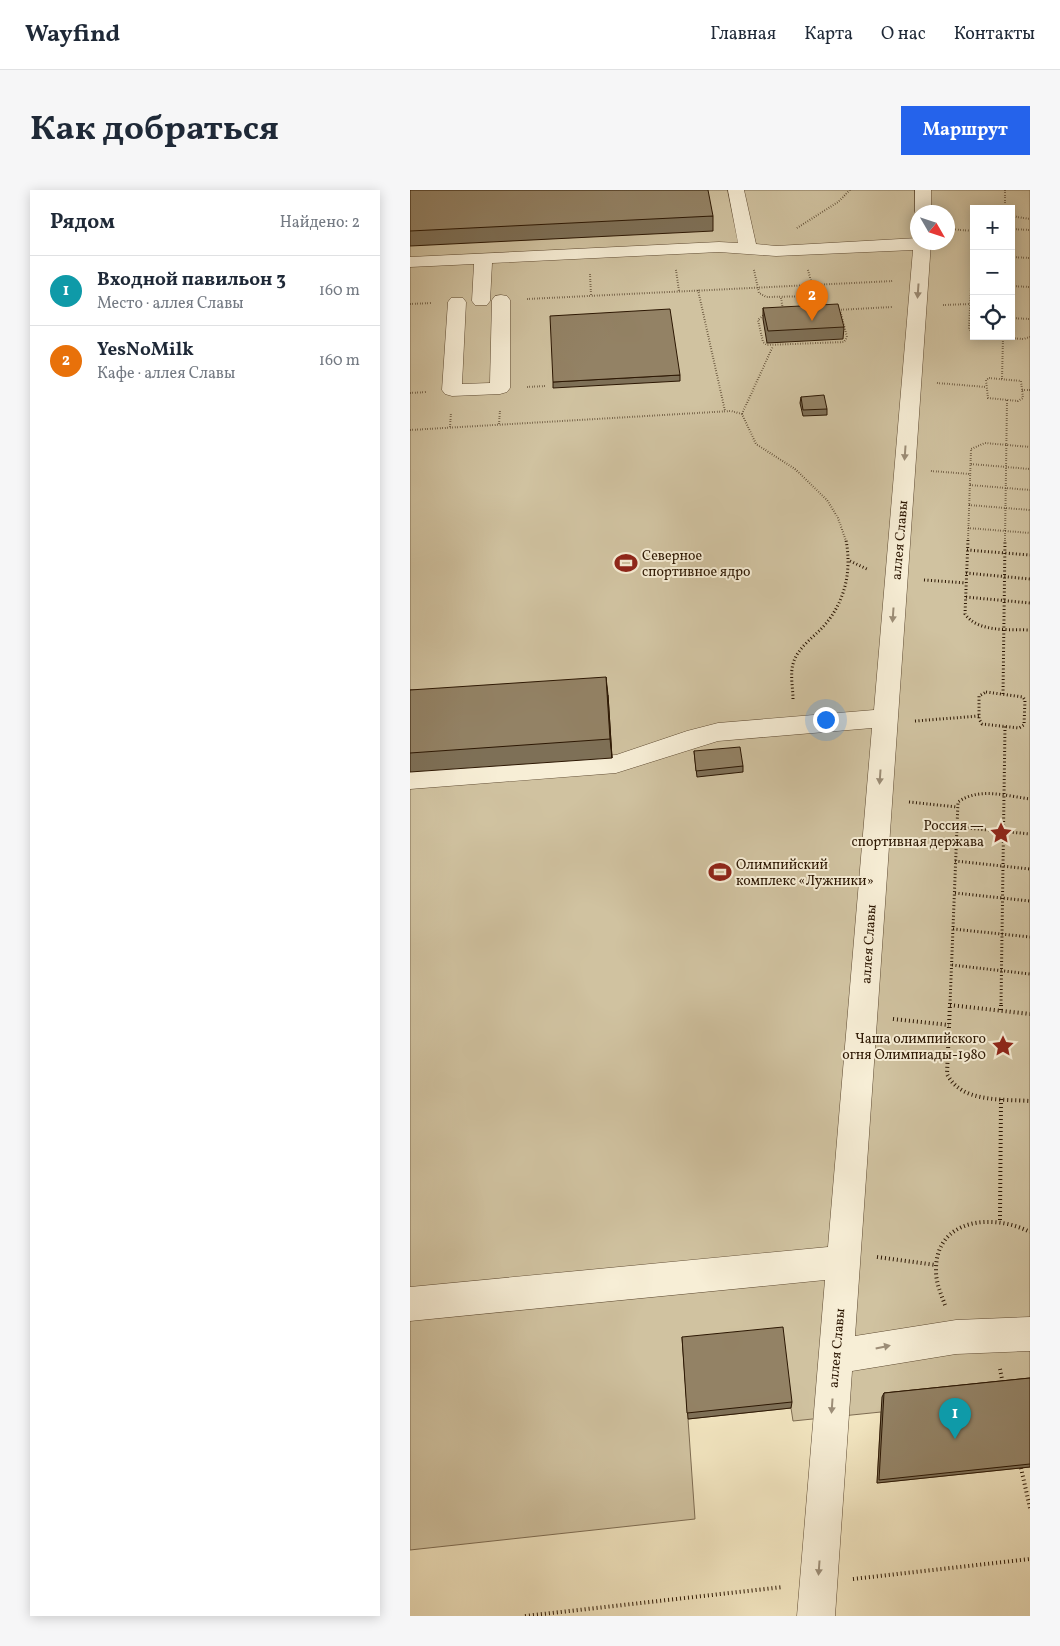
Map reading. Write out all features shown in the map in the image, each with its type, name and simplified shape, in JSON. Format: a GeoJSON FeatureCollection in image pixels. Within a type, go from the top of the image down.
{"type":"FeatureCollection","features":[{"type":"Feature","properties":{"kind":"street"},"geometry":{"type":"LineString","coordinates":[[736,190],[748,249]]}},
{"type":"Feature","properties":{"kind":"street"},"geometry":{"type":"LineString","coordinates":[[923,190],[923,205]]}},
{"type":"Feature","properties":{"kind":"street"},"geometry":{"type":"LineString","coordinates":[[410,262],[726,247],[780,251],[910,244]]}},
{"type":"Feature","properties":{"kind":"street","name":"аллея Славы"},"geometry":{"type":"LineString","coordinates":[[817,1600],[921,250]]}},
{"type":"Feature","properties":{"kind":"street"},"geometry":{"type":"LineString","coordinates":[[481,301],[483,259]]}},
{"type":"Feature","properties":{"kind":"street"},"geometry":{"type":"LineString","coordinates":[[456,302],[452,390],[500,388],[501,300]]}},
{"type":"Feature","properties":{"kind":"street"},"geometry":{"type":"LineString","coordinates":[[410,779],[616,764],[634,760],[707,734],[885,718]]}},
{"type":"Feature","properties":{"kind":"street"},"geometry":{"type":"LineString","coordinates":[[410,1304],[843,1258]]}},
{"type":"Feature","properties":{"kind":"street"},"geometry":{"type":"LineString","coordinates":[[836,1357],[927,1339],[980,1334],[1030,1334]]}},
{"type":"Feature","properties":{"kind":"path"},"geometry":{"type":"LineString","coordinates":[[1005,190],[1005,205]]}},
{"type":"Feature","properties":{"kind":"path"},"geometry":{"type":"LineString","coordinates":[[1015,217],[1030,219]]}},
{"type":"Feature","properties":{"kind":"path"},"geometry":{"type":"LineString","coordinates":[[1015,228],[1030,230]]}},
{"type":"Feature","properties":{"kind":"path"},"geometry":{"type":"LineString","coordinates":[[955,230],[970,231]]}},
{"type":"Feature","properties":{"kind":"path"},"geometry":{"type":"LineString","coordinates":[[1015,257],[1030,258]]}},
{"type":"Feature","properties":{"kind":"path"},"geometry":{"type":"LineString","coordinates":[[501,300],[919,279]]}},
{"type":"Feature","properties":{"kind":"path"},"geometry":{"type":"LineString","coordinates":[[816,284],[822,311]]}},
{"type":"Feature","properties":{"kind":"path"},"geometry":{"type":"LineString","coordinates":[[1015,286],[1030,288]]}},
{"type":"Feature","properties":{"kind":"path"},"geometry":{"type":"LineString","coordinates":[[758,287],[763,296],[780,298],[818,296]]}},
{"type":"Feature","properties":{"kind":"path"},"geometry":{"type":"LineString","coordinates":[[698,290],[725,411]]}},
{"type":"Feature","properties":{"kind":"path"},"geometry":{"type":"LineString","coordinates":[[775,313],[784,313],[780,298]]}},
{"type":"Feature","properties":{"kind":"path"},"geometry":{"type":"LineString","coordinates":[[410,304],[456,302]]}},
{"type":"Feature","properties":{"kind":"path"},"geometry":{"type":"LineString","coordinates":[[831,310],[917,306]]}},
{"type":"Feature","properties":{"kind":"path"},"geometry":{"type":"LineString","coordinates":[[766,314],[760,316],[758,320],[763,342],[773,346],[844,342],[847,337],[840,310]]}},
{"type":"Feature","properties":{"kind":"path"},"geometry":{"type":"LineString","coordinates":[[970,315],[970,330]]}},
{"type":"Feature","properties":{"kind":"path"},"geometry":{"type":"LineString","coordinates":[[1015,318],[1030,319]]}},
{"type":"Feature","properties":{"kind":"path"},"geometry":{"type":"LineString","coordinates":[[1015,339],[1023,340],[1030,337]]}},
{"type":"Feature","properties":{"kind":"path"},"geometry":{"type":"LineString","coordinates":[[1002,379],[1003,340]]}},
{"type":"Feature","properties":{"kind":"path"},"geometry":{"type":"LineString","coordinates":[[773,346],[742,414],[750,437],[758,446],[793,467],[824,495],[839,517],[848,545],[849,576],[839,606],[798,655],[793,665],[793,725]]}},
{"type":"Feature","properties":{"kind":"path"},"geometry":{"type":"LineString","coordinates":[[989,378],[1021,381],[1021,400],[988,398],[986,387],[986,380],[989,378]]}},
{"type":"Feature","properties":{"kind":"path"},"geometry":{"type":"LineString","coordinates":[[911,381],[986,387]]}},
{"type":"Feature","properties":{"kind":"path"},"geometry":{"type":"LineString","coordinates":[[1022,390],[1030,390]]}},
{"type":"Feature","properties":{"kind":"path"},"geometry":{"type":"LineString","coordinates":[[1003,694],[1007,400]]}},
{"type":"Feature","properties":{"kind":"path"},"geometry":{"type":"LineString","coordinates":[[410,430],[725,411],[742,414]]}},
{"type":"Feature","properties":{"kind":"path"},"geometry":{"type":"LineString","coordinates":[[1030,447],[985,443],[971,449],[965,614],[970,621],[980,626],[1030,630]]}},
{"type":"Feature","properties":{"kind":"path"},"geometry":{"type":"LineString","coordinates":[[971,464],[1030,469]]}},
{"type":"Feature","properties":{"kind":"path"},"geometry":{"type":"LineString","coordinates":[[904,469],[970,474]]}},
{"type":"Feature","properties":{"kind":"path"},"geometry":{"type":"LineString","coordinates":[[970,485],[1030,490]]}},
{"type":"Feature","properties":{"kind":"path"},"geometry":{"type":"LineString","coordinates":[[969,505],[1030,510]]}},
{"type":"Feature","properties":{"kind":"path"},"geometry":{"type":"LineString","coordinates":[[968,528],[1030,533]]}},
{"type":"Feature","properties":{"kind":"path"},"geometry":{"type":"LineString","coordinates":[[967,550],[1030,555]]}},
{"type":"Feature","properties":{"kind":"path"},"geometry":{"type":"LineString","coordinates":[[966,573],[1030,578]]}},
{"type":"Feature","properties":{"kind":"path"},"geometry":{"type":"LineString","coordinates":[[966,598],[1030,603]]}},
{"type":"Feature","properties":{"kind":"path"},"geometry":{"type":"LineString","coordinates":[[981,694],[1003,694],[1022,697],[1025,711],[1024,725],[1019,728],[982,724],[978,716],[981,694]]}},
{"type":"Feature","properties":{"kind":"path"},"geometry":{"type":"LineString","coordinates":[[1025,711],[1030,712]]}},
{"type":"Feature","properties":{"kind":"path"},"geometry":{"type":"LineString","coordinates":[[885,718],[930,722],[978,716]]}},
{"type":"Feature","properties":{"kind":"path"},"geometry":{"type":"LineString","coordinates":[[1001,1010],[1005,726]]}},
{"type":"Feature","properties":{"kind":"path"},"geometry":{"type":"LineString","coordinates":[[1030,800],[1004,796],[970,795],[961,799],[957,807],[949,1025],[949,1081],[958,1091],[967,1094],[1030,1101]]}},
{"type":"Feature","properties":{"kind":"path"},"geometry":{"type":"LineString","coordinates":[[879,799],[957,807]]}},
{"type":"Feature","properties":{"kind":"path"},"geometry":{"type":"LineString","coordinates":[[957,827],[1030,834]]}},
{"type":"Feature","properties":{"kind":"path"},"geometry":{"type":"LineString","coordinates":[[955,861],[1030,869]]}},
{"type":"Feature","properties":{"kind":"path"},"geometry":{"type":"LineString","coordinates":[[954,893],[1030,900]]}},
{"type":"Feature","properties":{"kind":"path"},"geometry":{"type":"LineString","coordinates":[[953,929],[1030,937]]}},
{"type":"Feature","properties":{"kind":"path"},"geometry":{"type":"LineString","coordinates":[[952,965],[1030,974]]}},
{"type":"Feature","properties":{"kind":"path"},"geometry":{"type":"LineString","coordinates":[[950,1005],[1030,1014]]}},
{"type":"Feature","properties":{"kind":"path"},"geometry":{"type":"LineString","coordinates":[[862,1015],[949,1025]]}},
{"type":"Feature","properties":{"kind":"path"},"geometry":{"type":"LineString","coordinates":[[1000,1220],[1001,1098]]}},
{"type":"Feature","properties":{"kind":"path"},"geometry":{"type":"LineString","coordinates":[[980,1334],[961,1323],[946,1306],[938,1286],[936,1265],[941,1247],[953,1232],[970,1223],[989,1219],[1010,1222],[1030,1232]]}},
{"type":"Feature","properties":{"kind":"path"},"geometry":{"type":"LineString","coordinates":[[843,1258],[936,1265]]}},
{"type":"Feature","properties":{"kind":"path"},"geometry":{"type":"LineString","coordinates":[[1022,1468],[1030,1508]]}},
{"type":"Feature","properties":{"kind":"path"},"geometry":{"type":"LineString","coordinates":[[525,1616],[817,1600],[1030,1559]]}},
{"type":"Feature","properties":{"kind":"shaded area","name":"Олимпийский комплекс «Лужники»"},"geometry":{"type":"Polygon","coordinates":[[[410,190],[1030,190],[1030,1467],[877,1483],[881,1412],[793,1421],[791,1408],[688,1419],[695,1519],[410,1550],[410,190]]]}},
{"type":"Feature","properties":{"kind":"building"},"geometry":{"type":"Polygon","coordinates":[[[410,190],[708,190],[713,216],[410,231],[410,190]]]}},
{"type":"Feature","properties":{"kind":"building"},"geometry":{"type":"Polygon","coordinates":[[[838,304],[844,327],[768,331],[763,308],[838,304]]]}},
{"type":"Feature","properties":{"kind":"building"},"geometry":{"type":"Polygon","coordinates":[[[670,309],[680,375],[553,382],[550,316],[670,309]]]}},
{"type":"Feature","properties":{"kind":"building"},"geometry":{"type":"Polygon","coordinates":[[[824,395],[827,409],[803,410],[801,397],[824,395]]]}},
{"type":"Feature","properties":{"kind":"building"},"geometry":{"type":"Polygon","coordinates":[[[606,677],[610,739],[410,753],[410,690],[606,677]]]}},
{"type":"Feature","properties":{"kind":"building"},"geometry":{"type":"Polygon","coordinates":[[[740,747],[743,766],[696,771],[694,751],[740,747]]]}},
{"type":"Feature","properties":{"kind":"building"},"geometry":{"type":"Polygon","coordinates":[[[783,1327],[792,1402],[687,1413],[682,1337],[783,1327]]]}},
{"type":"Feature","properties":{"kind":"building"},"geometry":{"type":"Polygon","coordinates":[[[1030,1378],[1030,1464],[879,1480],[884,1393],[1030,1378]]]}},
{"type":"Feature","properties":{"kind":"place","name":"YesNoMilk"},"geometry":{"type":"Point","coordinates":[812,321]}},
{"type":"Feature","properties":{"kind":"place","name":"Северное спортивное ядро"},"geometry":{"type":"Point","coordinates":[626,563]}},
{"type":"Feature","properties":{"kind":"place","name":"Россия — спортивная держава"},"geometry":{"type":"Point","coordinates":[1001,833]}},
{"type":"Feature","properties":{"kind":"place","name":"Олимпийский комплекс «Лужники»"},"geometry":{"type":"Point","coordinates":[720,872]}},
{"type":"Feature","properties":{"kind":"place","name":"Чаша олимпийского огня Олимпиады-1980"},"geometry":{"type":"Point","coordinates":[1003,1046]}},
{"type":"Feature","properties":{"kind":"place","name":"Входной павильон 3"},"geometry":{"type":"Point","coordinates":[955,1439]}}]}
